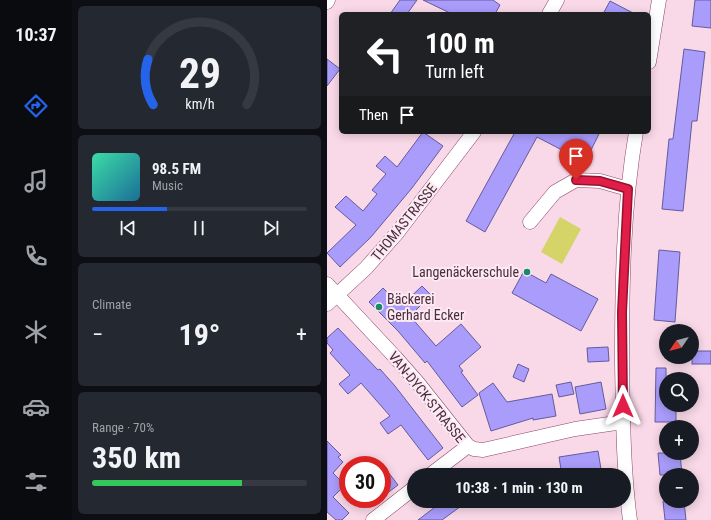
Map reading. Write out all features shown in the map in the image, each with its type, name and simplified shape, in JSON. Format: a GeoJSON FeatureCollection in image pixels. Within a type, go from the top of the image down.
{"type":"FeatureCollection","features":[{"type":"Feature","properties":{"kind":"street"},"geometry":{"type":"LineString","coordinates":[[550,12],[557,0]]}},
{"type":"Feature","properties":{"kind":"street"},"geometry":{"type":"LineString","coordinates":[[651,50],[659,0]]}},
{"type":"Feature","properties":{"kind":"street","name":"THOMASTRASSE"},"geometry":{"type":"LineString","coordinates":[[327,304],[366,268],[397,233],[472,134]]}},
{"type":"Feature","properties":{"kind":"street"},"geometry":{"type":"LineString","coordinates":[[630,520],[623,422],[622,312],[628,189],[636,134]]}},
{"type":"Feature","properties":{"kind":"street"},"geometry":{"type":"LineString","coordinates":[[530,222],[555,192],[576,180],[600,181],[628,189]]}},
{"type":"Feature","properties":{"kind":"street","name":"VAN-DYCK-STRASSE"},"geometry":{"type":"LineString","coordinates":[[327,284],[419,383],[468,446],[474,449],[483,450],[575,429],[623,422]]}},
{"type":"Feature","properties":{"kind":"street"},"geometry":{"type":"LineString","coordinates":[[440,468],[468,446]]}},
{"type":"Feature","properties":{"kind":"street"},"geometry":{"type":"LineString","coordinates":[[373,520],[407,493]]}},
{"type":"Feature","properties":{"kind":"shaded area"},"geometry":{"type":"Polygon","coordinates":[[[560,217],[581,229],[562,264],[541,252],[560,217]]]}},
{"type":"Feature","properties":{"kind":"building"},"geometry":{"type":"Polygon","coordinates":[[[400,0],[417,0],[408,12],[391,12],[400,0]]]}},
{"type":"Feature","properties":{"kind":"building"},"geometry":{"type":"Polygon","coordinates":[[[423,0],[493,0],[500,5],[496,12],[448,12],[423,0]]]}},
{"type":"Feature","properties":{"kind":"building"},"geometry":{"type":"Polygon","coordinates":[[[695,0],[711,0],[711,28],[692,26],[695,0]]]}},
{"type":"Feature","properties":{"kind":"building"},"geometry":{"type":"Polygon","coordinates":[[[610,1],[631,12],[604,12],[610,1]]]}},
{"type":"Feature","properties":{"kind":"building"},"geometry":{"type":"Polygon","coordinates":[[[684,49],[705,52],[697,121],[692,121],[683,211],[662,209],[669,139],[673,139],[684,49]]]}},
{"type":"Feature","properties":{"kind":"building"},"geometry":{"type":"Polygon","coordinates":[[[327,59],[339,68],[339,70],[327,86],[327,59]]]}},
{"type":"Feature","properties":{"kind":"building"},"geometry":{"type":"Polygon","coordinates":[[[422,134],[426,134],[443,146],[412,188],[371,237],[340,267],[327,253],[356,225],[335,207],[346,196],[363,211],[377,194],[372,190],[386,174],[376,166],[385,156],[397,167],[422,134]]]}},
{"type":"Feature","properties":{"kind":"building"},"geometry":{"type":"Polygon","coordinates":[[[514,134],[599,134],[585,162],[537,137],[485,232],[466,221],[514,134]]]}},
{"type":"Feature","properties":{"kind":"building"},"geometry":{"type":"Polygon","coordinates":[[[659,250],[680,252],[675,322],[654,320],[659,250]]]}},
{"type":"Feature","properties":{"kind":"building"},"geometry":{"type":"Polygon","coordinates":[[[524,271],[546,283],[551,274],[598,299],[581,331],[512,293],[524,271]]]}},
{"type":"Feature","properties":{"kind":"building"},"geometry":{"type":"Polygon","coordinates":[[[422,286],[431,295],[410,316],[436,346],[461,324],[481,347],[459,366],[463,371],[461,372],[478,395],[462,407],[427,361],[425,363],[398,331],[369,302],[383,288],[401,306],[422,286]]]}},
{"type":"Feature","properties":{"kind":"building"},"geometry":{"type":"Polygon","coordinates":[[[338,328],[378,370],[380,369],[395,386],[443,448],[428,460],[401,425],[388,434],[380,423],[390,416],[361,383],[348,394],[339,384],[350,375],[330,353],[333,350],[327,343],[327,338],[338,328]]]}},
{"type":"Feature","properties":{"kind":"building"},"geometry":{"type":"Polygon","coordinates":[[[608,347],[609,361],[588,362],[587,348],[608,347]]]}},
{"type":"Feature","properties":{"kind":"building"},"geometry":{"type":"Polygon","coordinates":[[[699,351],[711,351],[711,364],[699,364],[699,351]]]}},
{"type":"Feature","properties":{"kind":"building"},"geometry":{"type":"Polygon","coordinates":[[[518,364],[529,369],[524,382],[513,377],[518,364]]]}},
{"type":"Feature","properties":{"kind":"building"},"geometry":{"type":"Polygon","coordinates":[[[656,368],[666,368],[666,372],[659,372],[659,412],[676,412],[676,420],[659,420],[659,422],[655,422],[656,368]]]}},
{"type":"Feature","properties":{"kind":"building"},"geometry":{"type":"Polygon","coordinates":[[[571,382],[574,394],[559,397],[556,385],[571,382]]]}},
{"type":"Feature","properties":{"kind":"building"},"geometry":{"type":"Polygon","coordinates":[[[601,382],[606,409],[580,414],[575,387],[601,382]]]}},
{"type":"Feature","properties":{"kind":"building"},"geometry":{"type":"Polygon","coordinates":[[[493,383],[507,402],[552,394],[556,416],[533,420],[533,418],[491,431],[479,393],[493,383]]]}},
{"type":"Feature","properties":{"kind":"building"},"geometry":{"type":"Polygon","coordinates":[[[327,441],[341,455],[338,457],[339,466],[333,473],[339,479],[339,491],[333,497],[339,503],[339,508],[344,508],[349,513],[342,520],[336,520],[327,512],[327,441]]]}},
{"type":"Feature","properties":{"kind":"building"},"geometry":{"type":"Polygon","coordinates":[[[598,451],[601,468],[561,468],[559,457],[598,451]]]}},
{"type":"Feature","properties":{"kind":"building"},"geometry":{"type":"Polygon","coordinates":[[[658,453],[659,460],[681,460],[681,468],[659,468],[658,453]]]}},
{"type":"Feature","properties":{"kind":"building"},"geometry":{"type":"Polygon","coordinates":[[[391,476],[398,485],[391,490],[391,476]]]}},
{"type":"Feature","properties":{"kind":"building"},"geometry":{"type":"Polygon","coordinates":[[[434,508],[458,508],[442,520],[418,520],[434,508]]]}},
{"type":"Feature","properties":{"kind":"building"},"geometry":{"type":"Polygon","coordinates":[[[664,508],[685,508],[686,520],[665,520],[664,508]]]}},
{"type":"Feature","properties":{"kind":"place","name":"Langenäckerschule"},"geometry":{"type":"Point","coordinates":[527,272]}},
{"type":"Feature","properties":{"kind":"place","name":"Bäckerei Gerhard Ecker"},"geometry":{"type":"Point","coordinates":[379,307]}},
{"type":"Feature","properties":{"kind":"route"},"geometry":{"type":"LineString","coordinates":[[576,180],[600,181],[628,189],[622,312],[623,406]]}}]}
